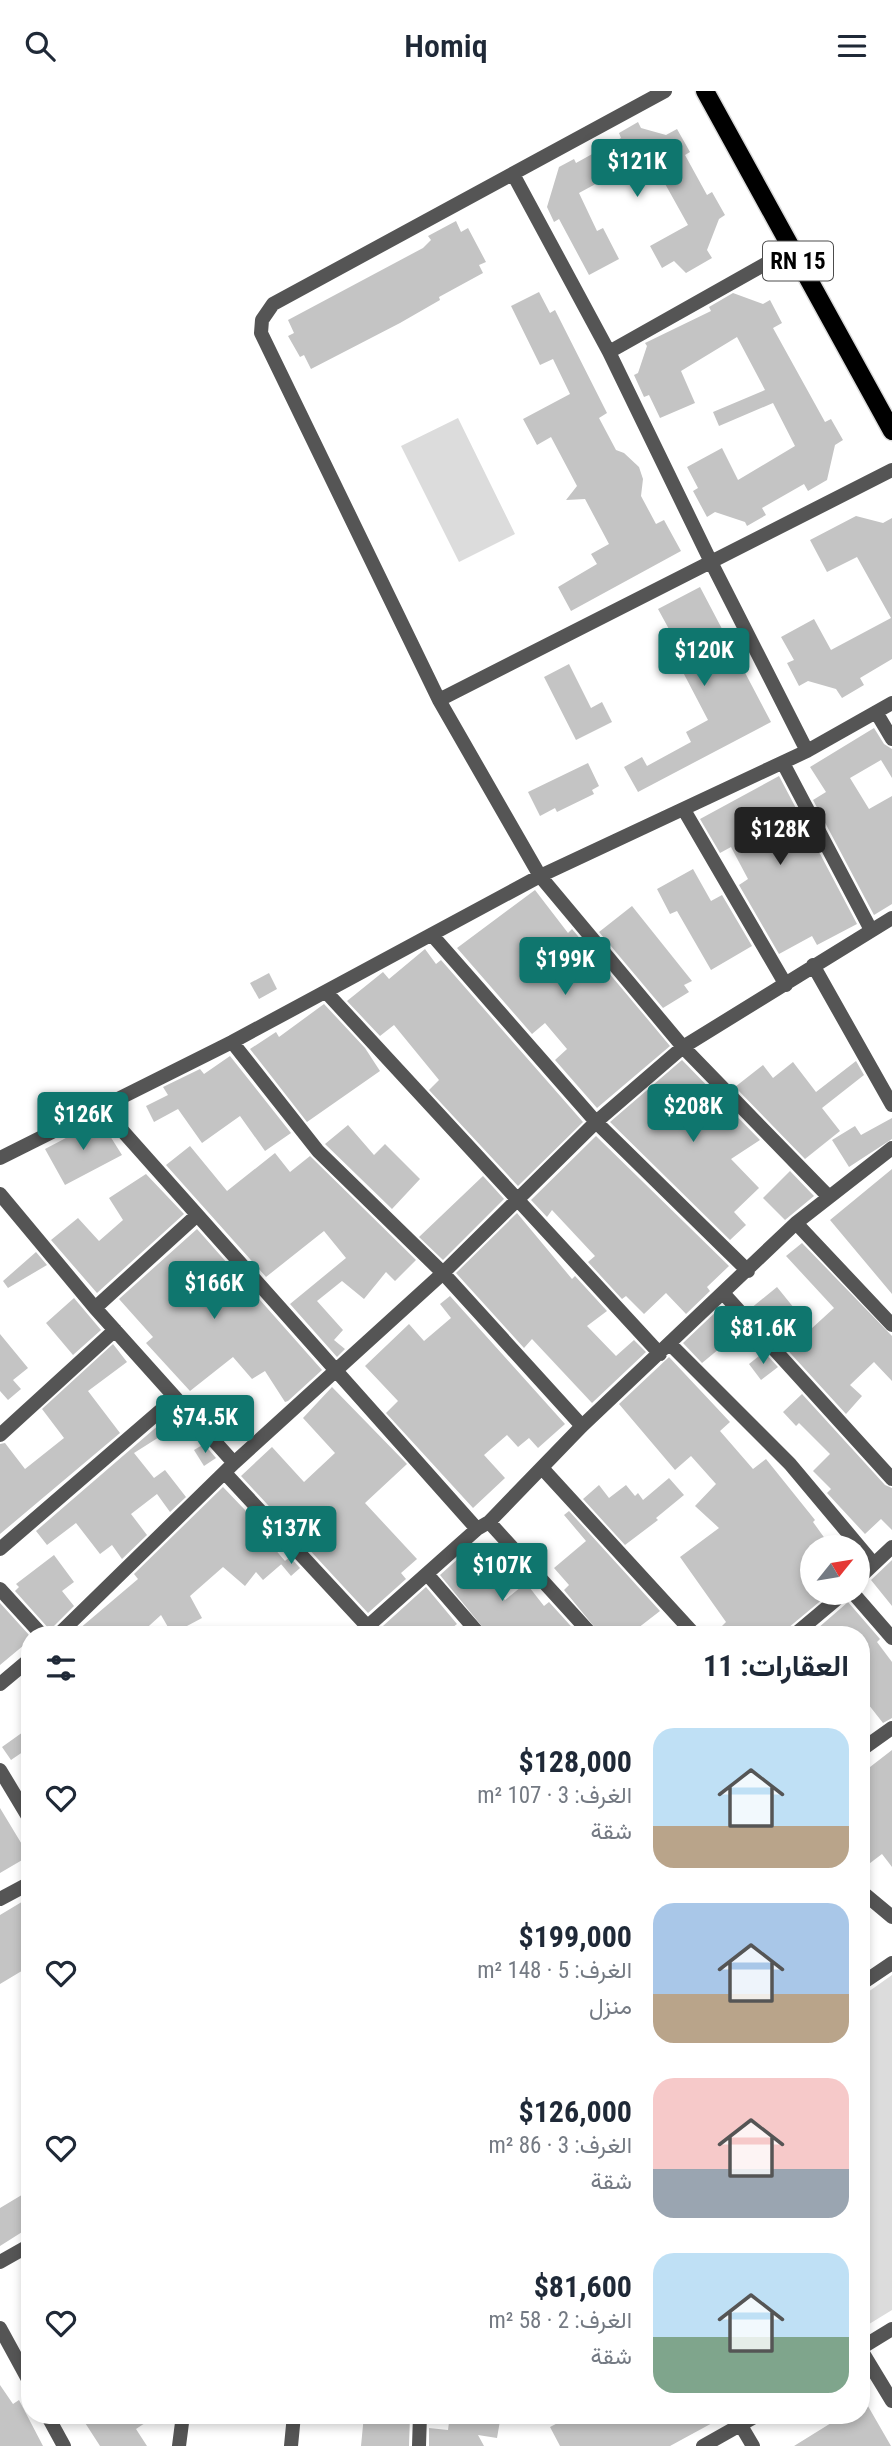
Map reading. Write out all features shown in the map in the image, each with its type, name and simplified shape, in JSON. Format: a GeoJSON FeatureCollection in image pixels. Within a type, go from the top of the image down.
{"type":"FeatureCollection","features":[{"type":"Feature","properties":{"kind":"main road","name":"RN 15"},"geometry":{"type":"LineString","coordinates":[[705,91],[892,431]]}},
{"type":"Feature","properties":{"kind":"street"},"geometry":{"type":"LineString","coordinates":[[665,91],[273,304],[262,320],[261,333],[439,700],[540,876],[683,1047],[828,1196]]}},
{"type":"Feature","properties":{"kind":"street"},"geometry":{"type":"LineString","coordinates":[[513,174],[609,352],[807,751]]}},
{"type":"Feature","properties":{"kind":"street"},"geometry":{"type":"LineString","coordinates":[[609,352],[792,249]]}},
{"type":"Feature","properties":{"kind":"street"},"geometry":{"type":"LineString","coordinates":[[439,700],[892,470]]}},
{"type":"Feature","properties":{"kind":"street"},"geometry":{"type":"LineString","coordinates":[[0,1158],[103,1109],[232,1042],[540,876],[783,763],[892,703]]}},
{"type":"Feature","properties":{"kind":"street"},"geometry":{"type":"LineString","coordinates":[[876,712],[892,739]]}},
{"type":"Feature","properties":{"kind":"street"},"geometry":{"type":"LineString","coordinates":[[783,763],[871,930]]}},
{"type":"Feature","properties":{"kind":"street"},"geometry":{"type":"LineString","coordinates":[[684,810],[786,985]]}},
{"type":"Feature","properties":{"kind":"street"},"geometry":{"type":"LineString","coordinates":[[67,1626],[230,1468],[443,1273],[596,1122],[683,1047],[892,918]]}},
{"type":"Feature","properties":{"kind":"street"},"geometry":{"type":"LineString","coordinates":[[432,935],[596,1122],[748,1271]]}},
{"type":"Feature","properties":{"kind":"street"},"geometry":{"type":"LineString","coordinates":[[813,965],[892,1104]]}},
{"type":"Feature","properties":{"kind":"street"},"geometry":{"type":"LineString","coordinates":[[326,992],[518,1198],[665,1349],[790,1464],[873,1563]]}},
{"type":"Feature","properties":{"kind":"street"},"geometry":{"type":"LineString","coordinates":[[232,1042],[318,1151],[443,1273],[582,1426]]}},
{"type":"Feature","properties":{"kind":"street"},"geometry":{"type":"LineString","coordinates":[[103,1109],[335,1371],[583,1626]]}},
{"type":"Feature","properties":{"kind":"street"},"geometry":{"type":"LineString","coordinates":[[368,1626],[483,1525],[582,1426],[796,1223],[892,1149]]}},
{"type":"Feature","properties":{"kind":"street"},"geometry":{"type":"LineString","coordinates":[[0,1194],[174,1398],[360,1626]]}},
{"type":"Feature","properties":{"kind":"street"},"geometry":{"type":"LineString","coordinates":[[95,1308],[196,1216]]}},
{"type":"Feature","properties":{"kind":"street"},"geometry":{"type":"LineString","coordinates":[[796,1223],[892,1325]]}},
{"type":"Feature","properties":{"kind":"street"},"geometry":{"type":"LineString","coordinates":[[723,1293],[892,1479]]}},
{"type":"Feature","properties":{"kind":"street"},"geometry":{"type":"LineString","coordinates":[[0,1435],[115,1330]]}},
{"type":"Feature","properties":{"kind":"street"},"geometry":{"type":"LineString","coordinates":[[0,1549],[174,1398]]}},
{"type":"Feature","properties":{"kind":"street"},"geometry":{"type":"LineString","coordinates":[[542,1468],[687,1626]]}},
{"type":"Feature","properties":{"kind":"street"},"geometry":{"type":"LineString","coordinates":[[870,1566],[892,1547]]}},
{"type":"Feature","properties":{"kind":"street"},"geometry":{"type":"LineString","coordinates":[[427,1574],[472,1626]]}},
{"type":"Feature","properties":{"kind":"street"},"geometry":{"type":"LineString","coordinates":[[0,1589],[34,1626]]}},
{"type":"Feature","properties":{"kind":"street"},"geometry":{"type":"LineString","coordinates":[[805,1626],[830,1605]]}},
{"type":"Feature","properties":{"kind":"street"},"geometry":{"type":"LineString","coordinates":[[863,1605],[892,1638]]}},
{"type":"Feature","properties":{"kind":"street"},"geometry":{"type":"LineString","coordinates":[[0,1684],[21,1666]]}},
{"type":"Feature","properties":{"kind":"street"},"geometry":{"type":"LineString","coordinates":[[870,1744],[892,1728]]}},
{"type":"Feature","properties":{"kind":"street"},"geometry":{"type":"LineString","coordinates":[[0,1770],[21,1805]]}},
{"type":"Feature","properties":{"kind":"street"},"geometry":{"type":"LineString","coordinates":[[0,1899],[21,1888]]}},
{"type":"Feature","properties":{"kind":"street"},"geometry":{"type":"LineString","coordinates":[[870,1899],[892,1917]]}},
{"type":"Feature","properties":{"kind":"street"},"geometry":{"type":"LineString","coordinates":[[870,1979],[892,1963]]}},
{"type":"Feature","properties":{"kind":"street"},"geometry":{"type":"LineString","coordinates":[[0,2262],[21,2250]]}},
{"type":"Feature","properties":{"kind":"street"},"geometry":{"type":"LineString","coordinates":[[0,2328],[21,2366]]}},
{"type":"Feature","properties":{"kind":"street"},"geometry":{"type":"LineString","coordinates":[[870,2343],[892,2329]]}},
{"type":"Feature","properties":{"kind":"street"},"geometry":{"type":"LineString","coordinates":[[870,2364],[892,2401]]}},
{"type":"Feature","properties":{"kind":"street"},"geometry":{"type":"LineString","coordinates":[[52,2424],[64,2446]]}},
{"type":"Feature","properties":{"kind":"street"},"geometry":{"type":"LineString","coordinates":[[179,2446],[182,2424]]}},
{"type":"Feature","properties":{"kind":"street"},"geometry":{"type":"LineString","coordinates":[[291,2446],[294,2424]]}},
{"type":"Feature","properties":{"kind":"street"},"geometry":{"type":"LineString","coordinates":[[419,2446],[420,2424]]}},
{"type":"Feature","properties":{"kind":"street"},"geometry":{"type":"LineString","coordinates":[[703,2446],[740,2424],[753,2446]]}},
{"type":"Feature","properties":{"kind":"shaded area"},"geometry":{"type":"Polygon","coordinates":[[[458,418],[515,534],[459,562],[401,446],[458,418]]]}},
{"type":"Feature","properties":{"kind":"shaded area"},"geometry":{"type":"Polygon","coordinates":[[[892,1975],[892,2310],[870,2323],[870,1991],[892,1975]]]}},
{"type":"Feature","properties":{"kind":"building"},"geometry":{"type":"Polygon","coordinates":[[[638,122],[641,128],[666,135],[677,129],[690,152],[685,155],[707,195],[712,192],[725,215],[719,219],[707,250],[712,258],[686,273],[674,261],[662,268],[650,246],[688,225],[649,155],[579,193],[597,231],[603,228],[619,259],[589,275],[559,219],[554,222],[547,207],[559,167],[574,159],[576,163],[621,138],[619,133],[638,122]]]}},
{"type":"Feature","properties":{"kind":"building"},"geometry":{"type":"Polygon","coordinates":[[[456,221],[461,232],[468,228],[486,262],[479,265],[483,273],[439,297],[440,300],[400,323],[311,369],[304,355],[300,357],[288,336],[294,333],[288,320],[423,248],[431,240],[428,236],[456,221]]]}},
{"type":"Feature","properties":{"kind":"building"},"geometry":{"type":"Polygon","coordinates":[[[539,292],[550,313],[555,310],[607,413],[599,418],[616,450],[624,453],[639,467],[643,479],[641,496],[656,524],[664,520],[681,551],[571,611],[558,587],[597,564],[591,554],[609,544],[585,499],[566,500],[577,486],[551,437],[537,445],[523,419],[570,394],[553,359],[540,365],[511,306],[539,292]]]}},
{"type":"Feature","properties":{"kind":"building"},"geometry":{"type":"Polygon","coordinates":[[[733,293],[763,304],[770,300],[782,323],[773,328],[825,422],[831,419],[843,440],[835,445],[827,480],[808,491],[804,484],[762,508],[766,515],[747,526],[745,522],[715,512],[707,517],[693,491],[698,488],[687,467],[722,448],[738,480],[795,446],[773,403],[719,426],[713,412],[765,390],[737,337],[681,371],[695,403],[660,418],[649,395],[644,397],[634,375],[638,373],[647,346],[645,343],[711,311],[709,307],[733,293]]]}},
{"type":"Feature","properties":{"kind":"building"},"geometry":{"type":"Polygon","coordinates":[[[856,516],[883,523],[892,518],[892,659],[860,678],[864,685],[842,698],[836,689],[808,681],[799,686],[787,663],[794,660],[781,637],[814,619],[831,650],[891,618],[857,557],[827,572],[810,540],[856,516]]]}},
{"type":"Feature","properties":{"kind":"building"},"geometry":{"type":"Polygon","coordinates":[[[700,587],[771,722],[638,792],[624,767],[642,757],[647,766],[691,742],[686,732],[708,720],[663,634],[670,631],[658,609],[700,587]]]}},
{"type":"Feature","properties":{"kind":"building"},"geometry":{"type":"Polygon","coordinates":[[[569,664],[591,708],[602,702],[612,722],[576,740],[544,677],[569,664]]]}},
{"type":"Feature","properties":{"kind":"building"},"geometry":{"type":"Polygon","coordinates":[[[874,728],[884,744],[892,749],[892,778],[881,760],[850,778],[869,809],[892,796],[892,904],[874,915],[813,800],[826,792],[810,767],[874,728]]]}},
{"type":"Feature","properties":{"kind":"building"},"geometry":{"type":"Polygon","coordinates":[[[588,763],[599,786],[592,790],[594,794],[557,812],[555,808],[540,816],[528,792],[588,763]]]}},
{"type":"Feature","properties":{"kind":"building"},"geometry":{"type":"Polygon","coordinates":[[[779,776],[857,924],[817,945],[812,936],[779,954],[739,885],[748,879],[731,847],[720,853],[700,819],[779,776]]]}},
{"type":"Feature","properties":{"kind":"building"},"geometry":{"type":"Polygon","coordinates":[[[693,869],[711,901],[722,895],[752,946],[711,970],[677,911],[670,914],[657,889],[693,869]]]}},
{"type":"Feature","properties":{"kind":"building"},"geometry":{"type":"Polygon","coordinates":[[[535,890],[568,933],[572,929],[670,1046],[597,1108],[555,1060],[567,1049],[545,1023],[532,1034],[457,948],[535,890]]]}},
{"type":"Feature","properties":{"kind":"building"},"geometry":{"type":"Polygon","coordinates":[[[632,906],[692,981],[684,985],[689,992],[663,1008],[599,932],[632,906]]]}},
{"type":"Feature","properties":{"kind":"building"},"geometry":{"type":"Polygon","coordinates":[[[425,949],[436,964],[441,960],[583,1122],[518,1186],[429,1090],[439,1080],[394,1025],[380,1036],[347,1001],[383,972],[389,979],[425,949]]]}},
{"type":"Feature","properties":{"kind":"building"},"geometry":{"type":"Polygon","coordinates":[[[269,973],[277,989],[259,999],[250,983],[269,973]]]}},
{"type":"Feature","properties":{"kind":"building"},"geometry":{"type":"Polygon","coordinates":[[[324,1004],[365,1048],[380,1071],[307,1122],[250,1049],[276,1032],[279,1037],[324,1004]]]}},
{"type":"Feature","properties":{"kind":"building"},"geometry":{"type":"Polygon","coordinates":[[[230,1056],[291,1133],[265,1151],[240,1116],[202,1143],[178,1109],[154,1122],[146,1106],[168,1095],[163,1087],[200,1069],[204,1074],[230,1056]]]}},
{"type":"Feature","properties":{"kind":"building"},"geometry":{"type":"Polygon","coordinates":[[[682,1060],[760,1140],[731,1159],[759,1188],[734,1212],[746,1225],[730,1240],[610,1122],[682,1060]]]}},
{"type":"Feature","properties":{"kind":"building"},"geometry":{"type":"Polygon","coordinates":[[[856,1061],[864,1075],[822,1108],[840,1131],[805,1159],[735,1087],[763,1065],[773,1078],[793,1062],[816,1092],[856,1061]]]}},
{"type":"Feature","properties":{"kind":"building"},"geometry":{"type":"Polygon","coordinates":[[[892,1118],[892,1139],[849,1167],[832,1140],[855,1126],[861,1135],[892,1118]]]}},
{"type":"Feature","properties":{"kind":"building"},"geometry":{"type":"Polygon","coordinates":[[[100,1120],[122,1155],[65,1185],[45,1149],[100,1120]]]}},
{"type":"Feature","properties":{"kind":"building"},"geometry":{"type":"Polygon","coordinates":[[[348,1125],[374,1155],[385,1144],[420,1179],[392,1209],[325,1144],[348,1125]]]}},
{"type":"Feature","properties":{"kind":"building"},"geometry":{"type":"Polygon","coordinates":[[[596,1136],[729,1266],[707,1287],[710,1291],[686,1314],[666,1293],[644,1314],[626,1296],[622,1299],[588,1262],[595,1256],[552,1210],[547,1217],[531,1200],[596,1136]]]}},
{"type":"Feature","properties":{"kind":"building"},"geometry":{"type":"Polygon","coordinates":[[[190,1146],[227,1191],[275,1153],[290,1172],[310,1156],[416,1260],[395,1281],[386,1272],[364,1299],[342,1281],[317,1301],[343,1330],[334,1340],[345,1349],[337,1357],[290,1304],[346,1258],[324,1231],[266,1277],[166,1165],[190,1146]]]}},
{"type":"Feature","properties":{"kind":"building"},"geometry":{"type":"Polygon","coordinates":[[[892,1169],[892,1294],[830,1220],[892,1169]]]}},
{"type":"Feature","properties":{"kind":"building"},"geometry":{"type":"Polygon","coordinates":[[[790,1171],[814,1196],[785,1220],[763,1198],[790,1171]]]}},
{"type":"Feature","properties":{"kind":"building"},"geometry":{"type":"Polygon","coordinates":[[[146,1174],[184,1214],[97,1293],[51,1240],[78,1218],[99,1241],[123,1220],[109,1198],[146,1174]]]}},
{"type":"Feature","properties":{"kind":"building"},"geometry":{"type":"Polygon","coordinates":[[[483,1176],[504,1199],[443,1260],[419,1237],[483,1176]]]}},
{"type":"Feature","properties":{"kind":"building"},"geometry":{"type":"Polygon","coordinates":[[[517,1213],[572,1279],[575,1276],[607,1311],[587,1326],[616,1356],[634,1340],[646,1352],[592,1403],[532,1339],[524,1348],[456,1273],[517,1213]]]}},
{"type":"Feature","properties":{"kind":"building"},"geometry":{"type":"Polygon","coordinates":[[[197,1229],[322,1370],[288,1401],[285,1402],[265,1371],[252,1379],[233,1357],[190,1391],[146,1343],[153,1337],[119,1299],[197,1229]]]}},
{"type":"Feature","properties":{"kind":"building"},"geometry":{"type":"Polygon","coordinates":[[[802,1243],[892,1336],[892,1381],[874,1362],[850,1385],[862,1396],[846,1414],[750,1309],[777,1287],[811,1329],[834,1308],[786,1256],[802,1243]]]}},
{"type":"Feature","properties":{"kind":"building"},"geometry":{"type":"Polygon","coordinates":[[[36,1252],[47,1265],[8,1288],[3,1281],[36,1252]]]}},
{"type":"Feature","properties":{"kind":"building"},"geometry":{"type":"Polygon","coordinates":[[[450,1296],[565,1424],[538,1448],[529,1438],[518,1447],[507,1435],[484,1455],[505,1478],[473,1508],[386,1413],[398,1401],[365,1366],[409,1324],[424,1341],[451,1318],[440,1304],[450,1296]]]}},
{"type":"Feature","properties":{"kind":"building"},"geometry":{"type":"Polygon","coordinates":[[[74,1298],[101,1330],[73,1355],[46,1323],[74,1298]]]}},
{"type":"Feature","properties":{"kind":"building"},"geometry":{"type":"Polygon","coordinates":[[[722,1306],[742,1330],[702,1363],[683,1343],[722,1306]]]}},
{"type":"Feature","properties":{"kind":"building"},"geometry":{"type":"Polygon","coordinates":[[[0,1334],[28,1368],[13,1380],[21,1389],[8,1400],[0,1391],[0,1334]]]}},
{"type":"Feature","properties":{"kind":"building"},"geometry":{"type":"Polygon","coordinates":[[[113,1344],[127,1362],[88,1391],[120,1433],[0,1534],[0,1444],[5,1443],[25,1469],[64,1438],[42,1409],[113,1344]]]}},
{"type":"Feature","properties":{"kind":"building"},"geometry":{"type":"Polygon","coordinates":[[[764,1352],[778,1367],[761,1380],[749,1364],[764,1352]]]}},
{"type":"Feature","properties":{"kind":"building"},"geometry":{"type":"Polygon","coordinates":[[[669,1357],[730,1422],[720,1431],[753,1469],[766,1459],[815,1520],[813,1522],[822,1535],[800,1535],[800,1605],[816,1605],[790,1626],[722,1626],[726,1622],[680,1557],[719,1528],[695,1506],[716,1484],[691,1456],[675,1470],[619,1404],[669,1357]]]}},
{"type":"Feature","properties":{"kind":"building"},"geometry":{"type":"Polygon","coordinates":[[[332,1387],[407,1464],[365,1503],[417,1559],[401,1573],[406,1579],[368,1613],[304,1544],[309,1539],[285,1513],[280,1518],[241,1476],[272,1447],[304,1482],[335,1453],[303,1418],[332,1387]]]}},
{"type":"Feature","properties":{"kind":"building"},"geometry":{"type":"Polygon","coordinates":[[[802,1394],[885,1485],[892,1488],[892,1530],[881,1519],[865,1534],[827,1493],[831,1489],[813,1471],[830,1454],[799,1423],[796,1426],[783,1412],[802,1394]]]}},
{"type":"Feature","properties":{"kind":"building"},"geometry":{"type":"Polygon","coordinates":[[[175,1411],[183,1422],[134,1453],[154,1478],[165,1470],[186,1497],[170,1512],[157,1494],[131,1514],[147,1535],[122,1559],[112,1545],[100,1554],[76,1523],[47,1545],[36,1531],[175,1411]]]}},
{"type":"Feature","properties":{"kind":"building"},"geometry":{"type":"Polygon","coordinates":[[[204,1444],[216,1458],[204,1466],[194,1450],[204,1444]]]}},
{"type":"Feature","properties":{"kind":"building"},"geometry":{"type":"Polygon","coordinates":[[[669,1478],[684,1495],[656,1518],[658,1520],[625,1545],[583,1499],[599,1485],[609,1498],[626,1485],[635,1496],[638,1493],[643,1500],[669,1478]]]}},
{"type":"Feature","properties":{"kind":"building"},"geometry":{"type":"Polygon","coordinates":[[[223,1487],[265,1531],[262,1534],[285,1561],[263,1580],[256,1572],[245,1586],[223,1567],[190,1596],[202,1618],[187,1626],[167,1626],[161,1615],[149,1626],[83,1626],[138,1579],[134,1574],[223,1487]]]}},
{"type":"Feature","properties":{"kind":"building"},"geometry":{"type":"Polygon","coordinates":[[[569,1511],[660,1611],[641,1626],[594,1626],[564,1590],[569,1585],[554,1568],[586,1541],[564,1515],[569,1511]]]}},
{"type":"Feature","properties":{"kind":"building"},"geometry":{"type":"Polygon","coordinates":[[[471,1547],[481,1560],[476,1564],[505,1600],[526,1583],[544,1606],[549,1602],[571,1626],[482,1626],[440,1575],[471,1547]]]}},
{"type":"Feature","properties":{"kind":"building"},"geometry":{"type":"Polygon","coordinates":[[[54,1555],[74,1582],[62,1591],[74,1606],[54,1626],[46,1626],[15,1591],[19,1587],[16,1584],[54,1555]]]}},
{"type":"Feature","properties":{"kind":"building"},"geometry":{"type":"Polygon","coordinates":[[[290,1557],[300,1568],[291,1576],[281,1564],[290,1557]]]}},
{"type":"Feature","properties":{"kind":"building"},"geometry":{"type":"Polygon","coordinates":[[[892,1560],[892,1606],[871,1580],[892,1560]]]}},
{"type":"Feature","properties":{"kind":"building"},"geometry":{"type":"Polygon","coordinates":[[[426,1587],[457,1624],[454,1626],[383,1626],[426,1587]]]}},
{"type":"Feature","properties":{"kind":"building"},"geometry":{"type":"Polygon","coordinates":[[[0,1603],[21,1626],[21,1648],[0,1665],[0,1603]]]}},
{"type":"Feature","properties":{"kind":"building"},"geometry":{"type":"Polygon","coordinates":[[[845,1605],[851,1605],[869,1626],[820,1626],[845,1605]]]}},
{"type":"Feature","properties":{"kind":"building"},"geometry":{"type":"Polygon","coordinates":[[[870,1627],[880,1639],[877,1642],[892,1662],[892,1718],[883,1723],[870,1706],[870,1627]]]}},
{"type":"Feature","properties":{"kind":"building"},"geometry":{"type":"Polygon","coordinates":[[[21,1733],[21,1753],[11,1760],[2,1747],[21,1733]]]}},
{"type":"Feature","properties":{"kind":"building"},"geometry":{"type":"Polygon","coordinates":[[[892,1750],[892,1867],[882,1854],[870,1863],[870,1767],[892,1750]]]}},
{"type":"Feature","properties":{"kind":"building"},"geometry":{"type":"Polygon","coordinates":[[[0,1808],[21,1843],[21,1861],[0,1873],[0,1808]]]}},
{"type":"Feature","properties":{"kind":"building"},"geometry":{"type":"Polygon","coordinates":[[[21,1902],[21,1971],[0,1984],[0,1915],[21,1902]]]}},
{"type":"Feature","properties":{"kind":"building"},"geometry":{"type":"Polygon","coordinates":[[[21,2195],[21,2233],[0,2246],[0,2208],[21,2195]]]}},
{"type":"Feature","properties":{"kind":"building"},"geometry":{"type":"Polygon","coordinates":[[[0,2385],[13,2404],[19,2400],[21,2424],[32,2424],[43,2446],[0,2446],[0,2385]]]}},
{"type":"Feature","properties":{"kind":"building"},"geometry":{"type":"Polygon","coordinates":[[[870,2410],[891,2446],[794,2446],[829,2424],[870,2424],[870,2410]]]}},
{"type":"Feature","properties":{"kind":"building"},"geometry":{"type":"Polygon","coordinates":[[[86,2424],[144,2424],[136,2429],[147,2446],[100,2446],[86,2424]]]}},
{"type":"Feature","properties":{"kind":"building"},"geometry":{"type":"Polygon","coordinates":[[[363,2424],[410,2424],[409,2446],[361,2446],[363,2424]]]}},
{"type":"Feature","properties":{"kind":"building"},"geometry":{"type":"Polygon","coordinates":[[[449,2424],[499,2424],[497,2438],[478,2435],[484,2446],[429,2446],[429,2428],[448,2430],[449,2424]]]}},
{"type":"Feature","properties":{"kind":"building"},"geometry":{"type":"Polygon","coordinates":[[[556,2424],[710,2424],[670,2446],[560,2446],[550,2427],[556,2424]]]}}]}
